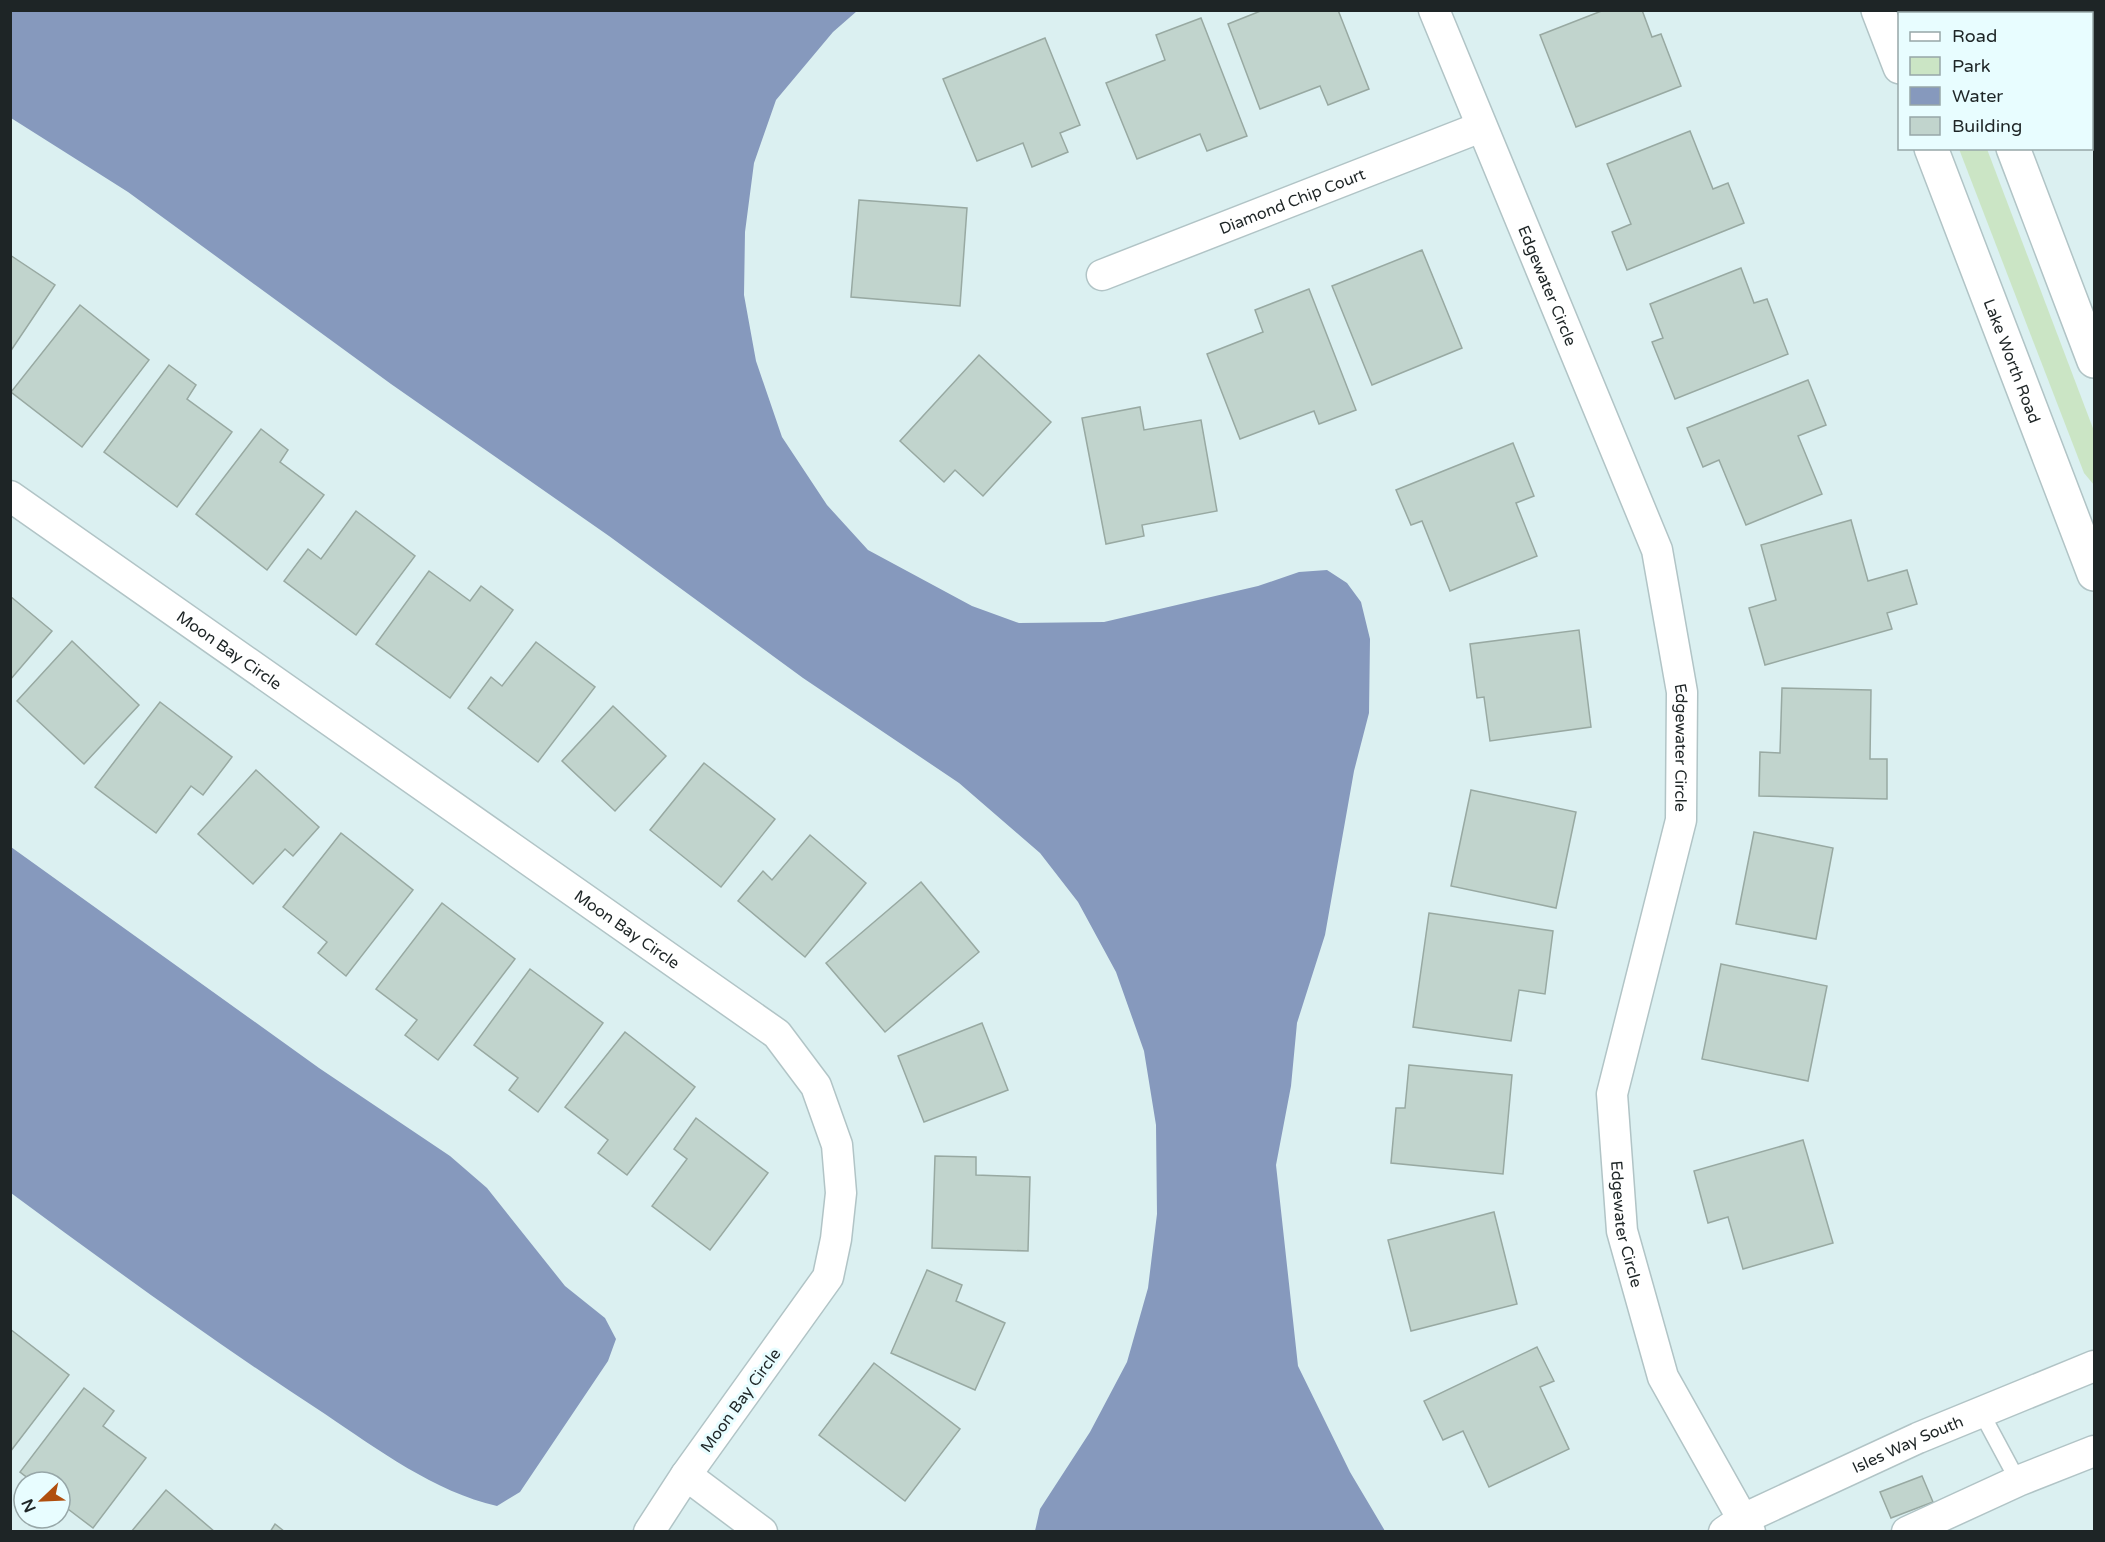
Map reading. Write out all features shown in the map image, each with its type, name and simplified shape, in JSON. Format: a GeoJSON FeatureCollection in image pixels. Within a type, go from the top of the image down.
{"type":"FeatureCollection","features":[{"type":"Feature","properties":{"kind":"street","name":"Edgewater Circle"},"geometry":{"type":"LineString","coordinates":[[1434,10],[1657,550],[1682,692],[1681,820],[1612,1094],[1622,1231],[1663,1377],[1739,1527]]}},
{"type":"Feature","properties":{"kind":"street"},"geometry":{"type":"LineString","coordinates":[[1878,10],[1898,64]]}},
{"type":"Feature","properties":{"kind":"street","name":"Diamond Chip Court"},"geometry":{"type":"LineString","coordinates":[[1102,275],[1481,127]]}},
{"type":"Feature","properties":{"kind":"street","name":"Lake Worth Road"},"geometry":{"type":"LineString","coordinates":[[1932,150],[2094,574]]}},
{"type":"Feature","properties":{"kind":"street"},"geometry":{"type":"LineString","coordinates":[[2014,150],[2094,361]]}},
{"type":"Feature","properties":{"kind":"street","name":"Moon Bay Circle"},"geometry":{"type":"LineString","coordinates":[[10,496],[777,1035],[816,1086],[837,1145],[841,1193],[836,1239],[828,1276],[686,1475],[657,1529]]}},
{"type":"Feature","properties":{"kind":"street","name":"Isles Way South"},"geometry":{"type":"LineString","coordinates":[[1739,1527],[1873,1457],[2094,1366]]}},
{"type":"Feature","properties":{"kind":"street"},"geometry":{"type":"LineString","coordinates":[[1907,1532],[2018,1480],[2094,1451]]}},
{"type":"Feature","properties":{"kind":"street"},"geometry":{"type":"LineString","coordinates":[[686,1475],[762,1532]]}},
{"type":"Feature","properties":{"kind":"lane"},"geometry":{"type":"LineString","coordinates":[[1981,1412],[2018,1480]]}},
{"type":"Feature","properties":{"kind":"green space"},"geometry":{"type":"Polygon","coordinates":[[[1959,150],[1987,150],[2094,431],[2094,485],[2084,473],[1959,150]]]}},
{"type":"Feature","properties":{"kind":"water"},"geometry":{"type":"Polygon","coordinates":[[[10,11],[857,11],[833,32],[776,100],[754,163],[745,232],[744,295],[756,361],[782,437],[827,505],[868,550],[972,606],[1019,623],[1104,622],[1258,586],[1299,572],[1327,570],[1347,583],[1361,602],[1370,639],[1369,713],[1354,771],[1325,935],[1297,1023],[1291,1086],[1276,1165],[1298,1366],[1350,1472],[1385,1531],[1035,1531],[1040,1509],[1090,1432],[1127,1362],[1148,1288],[1157,1214],[1156,1125],[1144,1051],[1116,972],[1078,902],[1040,853],[959,783],[803,678],[609,536],[391,384],[128,192],[11,118],[10,11]]]}},
{"type":"Feature","properties":{"kind":"water"},"geometry":{"type":"Polygon","coordinates":[[[11,847],[319,1068],[450,1156],[487,1188],[565,1286],[605,1318],[616,1339],[608,1361],[520,1492],[497,1506],[451,1491],[407,1468],[245,1361],[11,1193],[11,847]]]}},
{"type":"Feature","properties":{"kind":"building"},"geometry":{"type":"Polygon","coordinates":[[[1263,10],[1338,10],[1369,89],[1328,105],[1320,86],[1260,109],[1228,24],[1263,10]]]}},
{"type":"Feature","properties":{"kind":"building"},"geometry":{"type":"Polygon","coordinates":[[[1604,10],[1642,10],[1652,37],[1661,34],[1681,86],[1576,127],[1540,35],[1604,10]]]}},
{"type":"Feature","properties":{"kind":"building"},"geometry":{"type":"Polygon","coordinates":[[[1201,18],[1247,136],[1207,151],[1200,134],[1137,159],[1106,83],[1165,60],[1156,35],[1201,18]]]}},
{"type":"Feature","properties":{"kind":"building"},"geometry":{"type":"Polygon","coordinates":[[[1045,38],[1080,125],[1060,133],[1068,152],[1032,167],[1023,143],[977,161],[943,79],[1045,38]]]}},
{"type":"Feature","properties":{"kind":"building"},"geometry":{"type":"Polygon","coordinates":[[[1690,131],[1713,189],[1728,183],[1744,223],[1627,270],[1612,232],[1631,224],[1607,164],[1690,131]]]}},
{"type":"Feature","properties":{"kind":"building"},"geometry":{"type":"Polygon","coordinates":[[[859,200],[967,208],[960,306],[851,297],[859,200]]]}},
{"type":"Feature","properties":{"kind":"building"},"geometry":{"type":"Polygon","coordinates":[[[1422,250],[1462,348],[1372,385],[1332,286],[1422,250]]]}},
{"type":"Feature","properties":{"kind":"building"},"geometry":{"type":"Polygon","coordinates":[[[10,255],[55,285],[10,352],[10,255]]]}},
{"type":"Feature","properties":{"kind":"building"},"geometry":{"type":"Polygon","coordinates":[[[1741,268],[1754,303],[1767,299],[1788,354],[1675,399],[1652,342],[1663,338],[1650,304],[1741,268]]]}},
{"type":"Feature","properties":{"kind":"building"},"geometry":{"type":"Polygon","coordinates":[[[1309,289],[1356,410],[1319,424],[1314,411],[1240,439],[1207,354],[1263,332],[1255,310],[1309,289]]]}},
{"type":"Feature","properties":{"kind":"building"},"geometry":{"type":"Polygon","coordinates":[[[80,305],[149,360],[82,447],[11,392],[80,305]]]}},
{"type":"Feature","properties":{"kind":"building"},"geometry":{"type":"Polygon","coordinates":[[[979,355],[1051,422],[983,496],[955,470],[944,482],[900,441],[979,355]]]}},
{"type":"Feature","properties":{"kind":"building"},"geometry":{"type":"Polygon","coordinates":[[[169,365],[196,385],[187,399],[232,432],[177,507],[104,452],[169,365]]]}},
{"type":"Feature","properties":{"kind":"building"},"geometry":{"type":"Polygon","coordinates":[[[1808,380],[1826,425],[1798,436],[1822,494],[1746,525],[1719,460],[1703,467],[1687,428],[1808,380]]]}},
{"type":"Feature","properties":{"kind":"building"},"geometry":{"type":"Polygon","coordinates":[[[1140,407],[1144,430],[1201,420],[1217,511],[1142,525],[1144,536],[1106,544],[1082,418],[1140,407]]]}},
{"type":"Feature","properties":{"kind":"building"},"geometry":{"type":"Polygon","coordinates":[[[261,429],[288,450],[280,462],[324,495],[267,570],[196,514],[261,429]]]}},
{"type":"Feature","properties":{"kind":"building"},"geometry":{"type":"Polygon","coordinates":[[[1513,443],[1534,496],[1516,503],[1537,556],[1450,591],[1422,521],[1411,525],[1396,490],[1513,443]]]}},
{"type":"Feature","properties":{"kind":"building"},"geometry":{"type":"Polygon","coordinates":[[[356,511],[415,556],[356,635],[284,581],[308,549],[321,559],[356,511]]]}},
{"type":"Feature","properties":{"kind":"building"},"geometry":{"type":"Polygon","coordinates":[[[1851,520],[1868,581],[1907,570],[1917,604],[1887,613],[1892,629],[1765,665],[1749,608],[1776,600],[1761,545],[1851,520]]]}},
{"type":"Feature","properties":{"kind":"building"},"geometry":{"type":"Polygon","coordinates":[[[429,571],[470,601],[481,586],[513,610],[450,698],[376,644],[429,571]]]}},
{"type":"Feature","properties":{"kind":"building"},"geometry":{"type":"Polygon","coordinates":[[[10,596],[52,631],[10,680],[10,596]]]}},
{"type":"Feature","properties":{"kind":"building"},"geometry":{"type":"Polygon","coordinates":[[[1579,630],[1591,727],[1490,741],[1484,697],[1477,698],[1470,644],[1579,630]]]}},
{"type":"Feature","properties":{"kind":"building"},"geometry":{"type":"Polygon","coordinates":[[[72,641],[139,705],[84,764],[17,701],[72,641]]]}},
{"type":"Feature","properties":{"kind":"building"},"geometry":{"type":"Polygon","coordinates":[[[536,642],[595,687],[538,762],[468,708],[491,677],[502,686],[536,642]]]}},
{"type":"Feature","properties":{"kind":"building"},"geometry":{"type":"Polygon","coordinates":[[[1782,688],[1871,690],[1870,759],[1887,759],[1887,799],[1759,796],[1760,752],[1780,753],[1782,688]]]}},
{"type":"Feature","properties":{"kind":"building"},"geometry":{"type":"Polygon","coordinates":[[[160,702],[232,757],[203,795],[191,786],[156,833],[95,787],[160,702]]]}},
{"type":"Feature","properties":{"kind":"building"},"geometry":{"type":"Polygon","coordinates":[[[613,706],[666,756],[615,811],[562,761],[613,706]]]}},
{"type":"Feature","properties":{"kind":"building"},"geometry":{"type":"Polygon","coordinates":[[[704,763],[775,819],[721,887],[650,830],[704,763]]]}},
{"type":"Feature","properties":{"kind":"building"},"geometry":{"type":"Polygon","coordinates":[[[256,770],[319,827],[293,856],[285,849],[253,884],[198,834],[256,770]]]}},
{"type":"Feature","properties":{"kind":"building"},"geometry":{"type":"Polygon","coordinates":[[[1471,790],[1576,812],[1556,908],[1451,886],[1471,790]]]}},
{"type":"Feature","properties":{"kind":"building"},"geometry":{"type":"Polygon","coordinates":[[[1754,832],[1833,848],[1816,939],[1736,924],[1754,832]]]}},
{"type":"Feature","properties":{"kind":"building"},"geometry":{"type":"Polygon","coordinates":[[[341,833],[413,890],[346,976],[318,953],[327,942],[283,907],[341,833]]]}},
{"type":"Feature","properties":{"kind":"building"},"geometry":{"type":"Polygon","coordinates":[[[810,835],[866,883],[805,957],[738,901],[763,871],[772,880],[810,835]]]}},
{"type":"Feature","properties":{"kind":"building"},"geometry":{"type":"Polygon","coordinates":[[[921,882],[979,952],[885,1032],[826,963],[921,882]]]}},
{"type":"Feature","properties":{"kind":"building"},"geometry":{"type":"Polygon","coordinates":[[[442,903],[515,959],[438,1060],[405,1035],[417,1020],[376,989],[442,903]]]}},
{"type":"Feature","properties":{"kind":"building"},"geometry":{"type":"Polygon","coordinates":[[[1429,913],[1553,931],[1545,994],[1519,990],[1511,1041],[1413,1027],[1429,913]]]}},
{"type":"Feature","properties":{"kind":"building"},"geometry":{"type":"Polygon","coordinates":[[[1721,964],[1827,986],[1808,1081],[1702,1059],[1721,964]]]}},
{"type":"Feature","properties":{"kind":"building"},"geometry":{"type":"Polygon","coordinates":[[[530,969],[603,1023],[538,1112],[509,1090],[518,1078],[474,1045],[530,969]]]}},
{"type":"Feature","properties":{"kind":"building"},"geometry":{"type":"Polygon","coordinates":[[[982,1023],[1008,1090],[924,1122],[898,1056],[982,1023]]]}},
{"type":"Feature","properties":{"kind":"building"},"geometry":{"type":"Polygon","coordinates":[[[625,1032],[695,1087],[627,1175],[598,1153],[608,1140],[565,1107],[625,1032]]]}},
{"type":"Feature","properties":{"kind":"building"},"geometry":{"type":"Polygon","coordinates":[[[1409,1065],[1512,1075],[1503,1174],[1391,1163],[1396,1108],[1405,1108],[1409,1065]]]}},
{"type":"Feature","properties":{"kind":"building"},"geometry":{"type":"Polygon","coordinates":[[[696,1118],[768,1173],[710,1250],[652,1206],[687,1159],[674,1149],[696,1118]]]}},
{"type":"Feature","properties":{"kind":"building"},"geometry":{"type":"Polygon","coordinates":[[[1803,1140],[1833,1243],[1743,1269],[1728,1217],[1708,1223],[1694,1171],[1803,1140]]]}},
{"type":"Feature","properties":{"kind":"building"},"geometry":{"type":"Polygon","coordinates":[[[935,1156],[976,1157],[976,1175],[1030,1177],[1028,1251],[932,1248],[935,1156]]]}},
{"type":"Feature","properties":{"kind":"building"},"geometry":{"type":"Polygon","coordinates":[[[1494,1212],[1517,1304],[1411,1331],[1388,1240],[1494,1212]]]}},
{"type":"Feature","properties":{"kind":"building"},"geometry":{"type":"Polygon","coordinates":[[[927,1270],[962,1285],[956,1301],[1005,1323],[975,1390],[891,1353],[927,1270]]]}},
{"type":"Feature","properties":{"kind":"building"},"geometry":{"type":"Polygon","coordinates":[[[10,1329],[69,1375],[10,1452],[10,1329]]]}},
{"type":"Feature","properties":{"kind":"building"},"geometry":{"type":"Polygon","coordinates":[[[1537,1347],[1554,1381],[1540,1387],[1569,1449],[1489,1487],[1463,1431],[1443,1440],[1424,1401],[1537,1347]]]}},
{"type":"Feature","properties":{"kind":"building"},"geometry":{"type":"Polygon","coordinates":[[[874,1363],[960,1429],[905,1501],[819,1435],[874,1363]]]}},
{"type":"Feature","properties":{"kind":"building"},"geometry":{"type":"Polygon","coordinates":[[[84,1388],[114,1411],[103,1426],[146,1458],[93,1528],[72,1512],[72,1470],[22,1470],[84,1388]]]}},
{"type":"Feature","properties":{"kind":"building"},"geometry":{"type":"Polygon","coordinates":[[[1922,1476],[1933,1502],[1891,1518],[1880,1492],[1922,1476]]]}},
{"type":"Feature","properties":{"kind":"building"},"geometry":{"type":"Polygon","coordinates":[[[166,1490],[215,1532],[131,1532],[166,1490]]]}},
{"type":"Feature","properties":{"kind":"building"},"geometry":{"type":"Polygon","coordinates":[[[275,1524],[285,1532],[270,1532],[275,1524]]]}}]}
